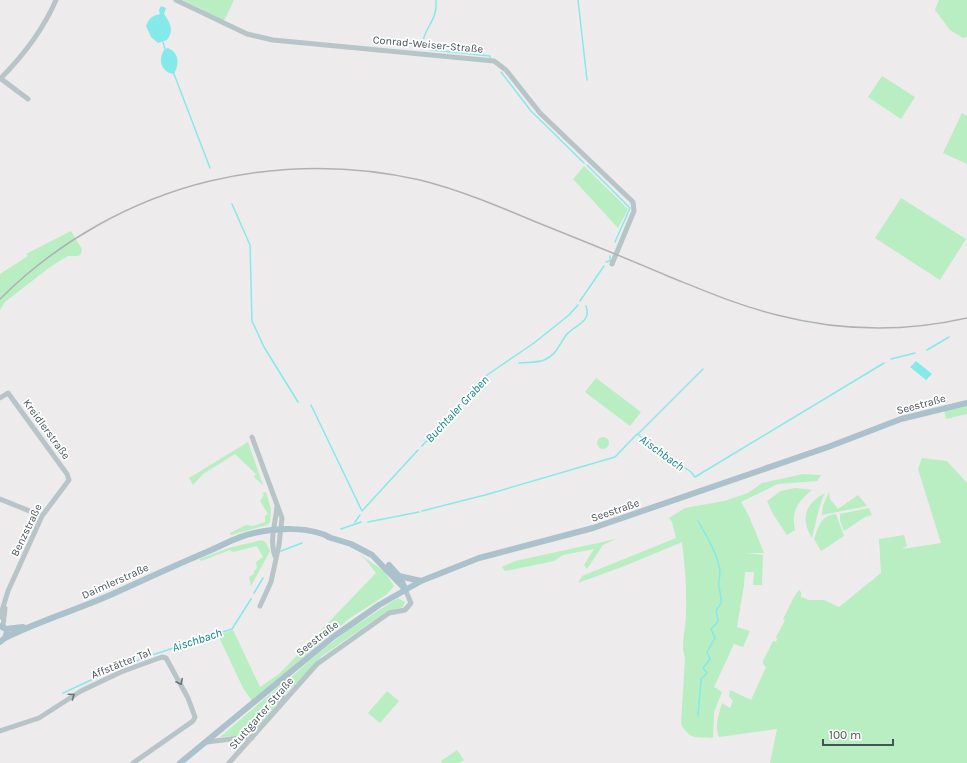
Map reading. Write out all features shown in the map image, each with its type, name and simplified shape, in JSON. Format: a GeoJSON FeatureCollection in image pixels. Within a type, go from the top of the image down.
{"type":"FeatureCollection","features":[{"type":"Feature","properties":{"kind":"main road","name":"Seestraße"},"geometry":{"type":"LineString","coordinates":[[180,763],[288,673],[349,626],[393,597],[421,582],[479,558],[593,528],[828,447],[901,419],[967,403]]}},
{"type":"Feature","properties":{"kind":"main road","name":"Daimlerstraße"},"geometry":{"type":"LineString","coordinates":[[3,640],[27,627],[76,609],[245,536],[277,532],[314,532],[325,534],[331,538],[362,549],[377,559],[398,579],[405,590]]}},
{"type":"Feature","properties":{"kind":"main road"},"geometry":{"type":"LineString","coordinates":[[393,597],[398,579],[421,582]]}},
{"type":"Feature","properties":{"kind":"main road"},"geometry":{"type":"LineString","coordinates":[[3,627],[7,632],[3,640]]}},
{"type":"Feature","properties":{"kind":"main road","name":"Daimlerstraße"},"geometry":{"type":"LineString","coordinates":[[3,627],[27,627]]}},
{"type":"Feature","properties":{"kind":"street"},"geometry":{"type":"LineString","coordinates":[[28,99],[0,79],[34,39],[56,0]]}},
{"type":"Feature","properties":{"kind":"street","name":"Conrad-Weiser-Straße"},"geometry":{"type":"LineString","coordinates":[[176,0],[247,34],[274,40],[494,61],[506,70],[540,113],[633,202],[634,211],[612,264]]}},
{"type":"Feature","properties":{"kind":"street","name":"Kreidlerstraße"},"geometry":{"type":"LineString","coordinates":[[0,398],[8,393],[69,477]]}},
{"type":"Feature","properties":{"kind":"street"},"geometry":{"type":"LineString","coordinates":[[252,437],[282,518],[273,551],[275,556],[271,582],[260,606]]}},
{"type":"Feature","properties":{"kind":"street","name":"Benzstraße"},"geometry":{"type":"LineString","coordinates":[[0,617],[6,597],[42,516],[69,480],[69,477]]}},
{"type":"Feature","properties":{"kind":"street"},"geometry":{"type":"LineString","coordinates":[[0,499],[42,516]]}},
{"type":"Feature","properties":{"kind":"street","name":"Stuttgarter Straße"},"geometry":{"type":"LineString","coordinates":[[229,763],[317,664],[389,613],[404,610],[412,604],[405,590]]}},
{"type":"Feature","properties":{"kind":"street","name":"Benzstraße"},"geometry":{"type":"LineString","coordinates":[[3,627],[6,597]]}},
{"type":"Feature","properties":{"kind":"street"},"geometry":{"type":"LineString","coordinates":[[0,647],[3,640]]}},
{"type":"Feature","properties":{"kind":"street","name":"Affstätter Tal"},"geometry":{"type":"LineString","coordinates":[[0,731],[40,718],[81,691],[121,672],[162,657],[166,658],[188,698],[195,717],[193,721],[133,763]]}},
{"type":"Feature","properties":{"kind":"street"},"geometry":{"type":"LineString","coordinates":[[279,708],[288,673]]}},
{"type":"Feature","properties":{"kind":"street"},"geometry":{"type":"LineString","coordinates":[[207,742],[248,737],[252,738]]}},
{"type":"Feature","properties":{"kind":"green space"},"geometry":{"type":"Polygon","coordinates":[[[183,0],[234,0],[225,19],[223,20],[183,0]]]}},
{"type":"Feature","properties":{"kind":"green space"},"geometry":{"type":"Polygon","coordinates":[[[939,0],[967,0],[967,37],[963,38],[950,30],[935,10],[939,0]]]}},
{"type":"Feature","properties":{"kind":"green space"},"geometry":{"type":"Polygon","coordinates":[[[882,76],[915,97],[901,119],[868,97],[882,76]]]}},
{"type":"Feature","properties":{"kind":"green space"},"geometry":{"type":"Polygon","coordinates":[[[962,113],[967,116],[967,164],[943,153],[962,113]]]}},
{"type":"Feature","properties":{"kind":"green space"},"geometry":{"type":"Polygon","coordinates":[[[584,166],[628,209],[618,228],[573,179],[584,166]]]}},
{"type":"Feature","properties":{"kind":"green space"},"geometry":{"type":"Polygon","coordinates":[[[901,198],[966,239],[940,280],[875,238],[901,198]]]}},
{"type":"Feature","properties":{"kind":"green space"},"geometry":{"type":"Polygon","coordinates":[[[71,231],[82,249],[81,254],[78,256],[68,256],[50,267],[5,302],[0,310],[0,274],[28,256],[26,254],[71,231]]]}},
{"type":"Feature","properties":{"kind":"green space"},"geometry":{"type":"Polygon","coordinates":[[[596,378],[641,412],[630,426],[585,392],[596,378]]]}},
{"type":"Feature","properties":{"kind":"green space"},"geometry":{"type":"Polygon","coordinates":[[[967,405],[967,414],[946,419],[944,409],[967,405]]]}},
{"type":"Feature","properties":{"kind":"green space"},"geometry":{"type":"Polygon","coordinates":[[[601,437],[605,437],[609,443],[605,449],[601,449],[597,445],[597,441],[601,437]]]}},
{"type":"Feature","properties":{"kind":"green space"},"geometry":{"type":"Polygon","coordinates":[[[248,442],[263,485],[254,477],[256,474],[235,454],[203,474],[193,485],[189,478],[248,442]]]}},
{"type":"Feature","properties":{"kind":"green space"},"geometry":{"type":"Polygon","coordinates":[[[922,458],[947,461],[967,483],[967,763],[770,763],[777,729],[719,737],[717,725],[722,703],[730,708],[733,701],[729,696],[730,690],[751,700],[766,667],[763,664],[763,661],[773,641],[776,642],[776,637],[785,620],[783,619],[799,590],[801,592],[801,597],[809,600],[824,600],[839,607],[881,573],[879,539],[904,535],[907,546],[902,549],[941,543],[918,469],[922,458]]]}},
{"type":"Feature","properties":{"kind":"green space"},"geometry":{"type":"Polygon","coordinates":[[[803,474],[821,475],[817,481],[778,484],[741,502],[749,516],[764,553],[746,553],[763,555],[762,585],[753,585],[754,572],[745,572],[737,627],[750,631],[743,647],[734,644],[714,687],[722,692],[714,712],[713,738],[694,737],[687,733],[681,724],[685,658],[683,642],[686,620],[686,578],[682,542],[627,565],[578,583],[582,576],[676,538],[672,522],[669,518],[685,508],[724,501],[748,493],[762,483],[803,474]]]}},
{"type":"Feature","properties":{"kind":"green space"},"geometry":{"type":"Polygon","coordinates":[[[795,488],[812,490],[802,499],[796,508],[794,518],[795,530],[787,535],[773,514],[767,501],[781,491],[795,488]]]}},
{"type":"Feature","properties":{"kind":"green space"},"geometry":{"type":"Polygon","coordinates":[[[266,492],[271,509],[270,522],[267,525],[231,535],[230,533],[246,525],[253,526],[265,522],[265,516],[268,514],[260,501],[264,495],[262,493],[266,492]]]}},
{"type":"Feature","properties":{"kind":"green space"},"geometry":{"type":"Polygon","coordinates":[[[829,492],[830,499],[838,509],[858,495],[867,506],[822,515],[823,506],[829,492]]]}},
{"type":"Feature","properties":{"kind":"green space"},"geometry":{"type":"Polygon","coordinates":[[[825,493],[819,509],[812,538],[806,524],[806,512],[818,497],[825,493]]]}},
{"type":"Feature","properties":{"kind":"green space"},"geometry":{"type":"Polygon","coordinates":[[[869,508],[872,515],[865,517],[844,531],[840,521],[840,514],[869,508]]]}},
{"type":"Feature","properties":{"kind":"green space"},"geometry":{"type":"Polygon","coordinates":[[[836,514],[844,536],[821,551],[814,539],[817,529],[824,519],[836,514]]]}},
{"type":"Feature","properties":{"kind":"green space"},"geometry":{"type":"Polygon","coordinates":[[[616,539],[603,545],[587,569],[584,565],[594,549],[563,555],[554,561],[505,571],[502,567],[515,561],[616,539]]]}},
{"type":"Feature","properties":{"kind":"green space"},"geometry":{"type":"Polygon","coordinates":[[[262,540],[266,543],[270,551],[251,586],[249,577],[254,574],[254,571],[257,568],[256,562],[263,557],[257,546],[233,552],[230,550],[201,561],[199,559],[232,547],[262,540]]]}},
{"type":"Feature","properties":{"kind":"green space"},"geometry":{"type":"Polygon","coordinates":[[[359,554],[384,571],[394,586],[386,595],[350,618],[252,701],[243,688],[218,635],[233,630],[260,687],[279,674],[376,573],[367,561],[359,554]]]}},
{"type":"Feature","properties":{"kind":"green space"},"geometry":{"type":"Polygon","coordinates":[[[398,598],[405,602],[403,607],[386,612],[322,656],[283,697],[289,679],[316,655],[348,630],[398,598]]]}},
{"type":"Feature","properties":{"kind":"green space"},"geometry":{"type":"Polygon","coordinates":[[[283,683],[275,708],[254,732],[250,735],[220,737],[283,683]]]}},
{"type":"Feature","properties":{"kind":"green space"},"geometry":{"type":"Polygon","coordinates":[[[387,691],[399,701],[380,723],[368,713],[387,691]]]}},
{"type":"Feature","properties":{"kind":"green space"},"geometry":{"type":"Polygon","coordinates":[[[457,750],[464,760],[459,763],[442,763],[441,761],[457,750]]]}},
{"type":"Feature","properties":{"kind":"water"},"geometry":{"type":"Polygon","coordinates":[[[161,6],[166,8],[164,14],[170,24],[171,30],[167,40],[158,43],[151,37],[146,26],[151,18],[160,14],[159,10],[161,6]]]}},
{"type":"Feature","properties":{"kind":"water"},"geometry":{"type":"Polygon","coordinates":[[[168,48],[175,53],[177,60],[177,67],[174,74],[163,68],[161,61],[161,57],[165,49],[168,48]]]}},
{"type":"Feature","properties":{"kind":"water"},"geometry":{"type":"Polygon","coordinates":[[[916,361],[932,374],[926,380],[910,367],[916,361]]]}},
{"type":"Feature","properties":{"kind":"waterway","name":"Buchtaler Graben"},"geometry":{"type":"LineString","coordinates":[[436,0],[435,14],[425,33],[423,43],[428,49],[490,56],[490,58]]}},
{"type":"Feature","properties":{"kind":"waterway"},"geometry":{"type":"LineString","coordinates":[[578,0],[587,80]]}},
{"type":"Feature","properties":{"kind":"waterway"},"geometry":{"type":"LineString","coordinates":[[163,42],[165,49]]}},
{"type":"Feature","properties":{"kind":"waterway","name":"Buchtaler Graben"},"geometry":{"type":"LineString","coordinates":[[501,72],[531,111],[584,163]]}},
{"type":"Feature","properties":{"kind":"waterway"},"geometry":{"type":"LineString","coordinates":[[174,74],[210,168]]}},
{"type":"Feature","properties":{"kind":"waterway","name":"Buchtaler Graben"},"geometry":{"type":"LineString","coordinates":[[587,165],[630,208],[615,242]]}},
{"type":"Feature","properties":{"kind":"waterway"},"geometry":{"type":"LineString","coordinates":[[232,204],[250,245],[252,321],[264,347],[298,402]]}},
{"type":"Feature","properties":{"kind":"waterway"},"geometry":{"type":"LineString","coordinates":[[606,262],[610,261],[610,256]]}},
{"type":"Feature","properties":{"kind":"waterway","name":"Buchtaler Graben"},"geometry":{"type":"LineString","coordinates":[[580,301],[604,266]]}},
{"type":"Feature","properties":{"kind":"waterway","name":"Buchtaler Graben"},"geometry":{"type":"LineString","coordinates":[[422,446],[472,389],[487,375],[534,343],[569,315],[578,305]]}},
{"type":"Feature","properties":{"kind":"waterway","name":"Buchtaler Graben"},"geometry":{"type":"LineString","coordinates":[[519,363],[541,361],[552,355],[567,334],[585,320],[587,316],[586,306]]}},
{"type":"Feature","properties":{"kind":"waterway"},"geometry":{"type":"LineString","coordinates":[[927,350],[949,337]]}},
{"type":"Feature","properties":{"kind":"waterway"},"geometry":{"type":"LineString","coordinates":[[891,359],[915,353]]}},
{"type":"Feature","properties":{"kind":"waterway","name":"Aischbach"},"geometry":{"type":"LineString","coordinates":[[422,511],[485,495],[615,457],[637,434],[691,472],[695,477],[884,363]]}},
{"type":"Feature","properties":{"kind":"waterway"},"geometry":{"type":"LineString","coordinates":[[638,434],[703,369]]}},
{"type":"Feature","properties":{"kind":"waterway"},"geometry":{"type":"LineString","coordinates":[[311,405],[362,511],[418,450]]}},
{"type":"Feature","properties":{"kind":"waterway","name":"Aischbach"},"geometry":{"type":"LineString","coordinates":[[368,522],[419,512]]}},
{"type":"Feature","properties":{"kind":"waterway","name":"Buchtaler Graben"},"geometry":{"type":"LineString","coordinates":[[355,522],[360,515]]}},
{"type":"Feature","properties":{"kind":"waterway"},"geometry":{"type":"LineString","coordinates":[[698,521],[712,546],[719,565],[721,600],[720,605],[716,610],[718,621],[711,629],[715,638],[707,652],[710,659],[703,668],[707,673],[701,679],[698,716]]}},
{"type":"Feature","properties":{"kind":"waterway","name":"Aischbach"},"geometry":{"type":"LineString","coordinates":[[341,529],[361,522]]}},
{"type":"Feature","properties":{"kind":"waterway","name":"Aischbach"},"geometry":{"type":"LineString","coordinates":[[281,551],[302,543]]}},
{"type":"Feature","properties":{"kind":"waterway","name":"Aischbach"},"geometry":{"type":"LineString","coordinates":[[254,593],[263,578]]}},
{"type":"Feature","properties":{"kind":"waterway","name":"Aischbach"},"geometry":{"type":"LineString","coordinates":[[152,655],[232,629],[251,599]]}},
{"type":"Feature","properties":{"kind":"waterway","name":"Aischbach"},"geometry":{"type":"LineString","coordinates":[[107,673],[146,657]]}},
{"type":"Feature","properties":{"kind":"waterway","name":"Aischbach"},"geometry":{"type":"LineString","coordinates":[[63,693],[102,675]]}},
{"type":"Feature","properties":{"kind":"railway"},"geometry":{"type":"LineString","coordinates":[[0,299],[22,278],[71,242],[97,226],[152,199],[210,181],[236,176],[288,169],[315,168],[367,171],[394,175],[420,180],[464,193],[709,293],[736,303],[777,315],[824,324],[872,328],[920,326],[967,318]]}}]}
